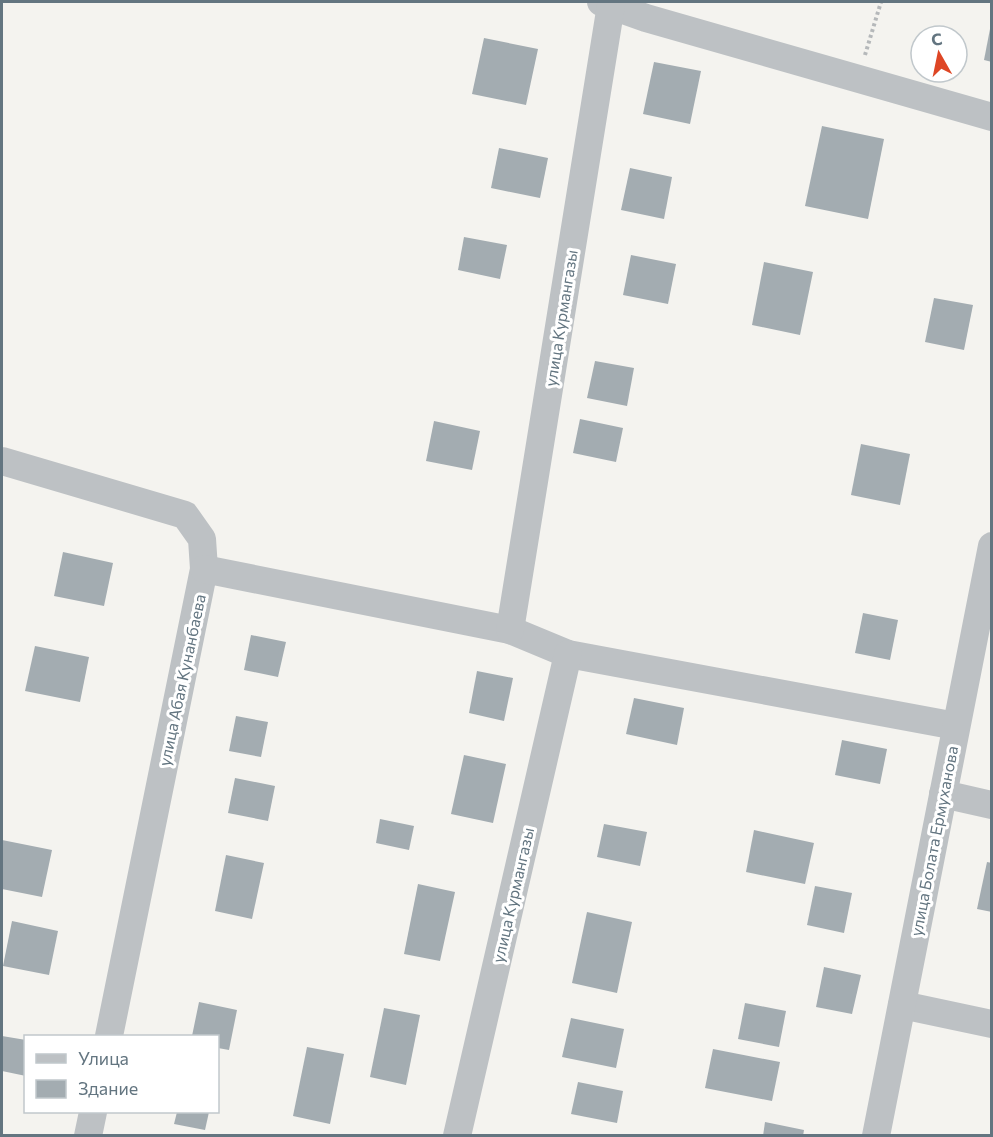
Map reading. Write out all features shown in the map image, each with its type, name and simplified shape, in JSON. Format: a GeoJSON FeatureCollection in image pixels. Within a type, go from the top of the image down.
{"type":"FeatureCollection","features":[{"type":"Feature","properties":{"kind":"street"},"geometry":{"type":"LineString","coordinates":[[606,3],[648,10],[858,79],[992,117]]}},
{"type":"Feature","properties":{"kind":"street","name":"улица Курмангазы"},"geometry":{"type":"LineString","coordinates":[[510,630],[606,3]]}},
{"type":"Feature","properties":{"kind":"street","name":"улица Абая Кунанбаева"},"geometry":{"type":"LineString","coordinates":[[2,461],[185,515],[202,539],[204,569],[109,1035]]}},
{"type":"Feature","properties":{"kind":"street","name":"улица Болата Ермуханова"},"geometry":{"type":"LineString","coordinates":[[876,1136],[992,546]]}},
{"type":"Feature","properties":{"kind":"street"},"geometry":{"type":"LineString","coordinates":[[204,569],[510,630],[568,654],[956,726]]}},
{"type":"Feature","properties":{"kind":"street","name":"улица Курмангазы"},"geometry":{"type":"LineString","coordinates":[[457,1136],[568,654]]}},
{"type":"Feature","properties":{"kind":"street"},"geometry":{"type":"LineString","coordinates":[[943,794],[992,805]]}},
{"type":"Feature","properties":{"kind":"street"},"geometry":{"type":"LineString","coordinates":[[902,1005],[992,1024]]}},
{"type":"Feature","properties":{"kind":"street"},"geometry":{"type":"LineString","coordinates":[[88,1136],[93,1113]]}},
{"type":"Feature","properties":{"kind":"path"},"geometry":{"type":"LineString","coordinates":[[858,79],[880,2]]}},
{"type":"Feature","properties":{"kind":"building"},"geometry":{"type":"Polygon","coordinates":[[[990,29],[992,29],[992,62],[984,60],[990,29]]]}},
{"type":"Feature","properties":{"kind":"building"},"geometry":{"type":"Polygon","coordinates":[[[484,38],[538,49],[526,105],[472,94],[484,38]]]}},
{"type":"Feature","properties":{"kind":"building"},"geometry":{"type":"Polygon","coordinates":[[[654,62],[701,71],[690,124],[643,114],[654,62]]]}},
{"type":"Feature","properties":{"kind":"building"},"geometry":{"type":"Polygon","coordinates":[[[822,126],[884,139],[868,219],[805,206],[822,126]]]}},
{"type":"Feature","properties":{"kind":"building"},"geometry":{"type":"Polygon","coordinates":[[[499,148],[548,158],[540,198],[491,188],[499,148]]]}},
{"type":"Feature","properties":{"kind":"building"},"geometry":{"type":"Polygon","coordinates":[[[630,168],[672,177],[664,219],[621,210],[630,168]]]}},
{"type":"Feature","properties":{"kind":"building"},"geometry":{"type":"Polygon","coordinates":[[[464,237],[507,245],[500,279],[458,270],[464,237]]]}},
{"type":"Feature","properties":{"kind":"building"},"geometry":{"type":"Polygon","coordinates":[[[631,255],[676,264],[668,304],[623,295],[631,255]]]}},
{"type":"Feature","properties":{"kind":"building"},"geometry":{"type":"Polygon","coordinates":[[[764,262],[813,272],[800,335],[752,325],[764,262]]]}},
{"type":"Feature","properties":{"kind":"building"},"geometry":{"type":"Polygon","coordinates":[[[934,298],[973,305],[964,350],[925,342],[934,298]]]}},
{"type":"Feature","properties":{"kind":"building"},"geometry":{"type":"Polygon","coordinates":[[[595,361],[634,368],[627,406],[587,398],[595,361]]]}},
{"type":"Feature","properties":{"kind":"building"},"geometry":{"type":"Polygon","coordinates":[[[580,419],[623,428],[616,462],[573,453],[580,419]]]}},
{"type":"Feature","properties":{"kind":"building"},"geometry":{"type":"Polygon","coordinates":[[[434,421],[480,431],[472,470],[426,461],[434,421]]]}},
{"type":"Feature","properties":{"kind":"building"},"geometry":{"type":"Polygon","coordinates":[[[861,444],[910,454],[900,505],[851,495],[861,444]]]}},
{"type":"Feature","properties":{"kind":"building"},"geometry":{"type":"Polygon","coordinates":[[[63,552],[113,563],[104,606],[54,596],[63,552]]]}},
{"type":"Feature","properties":{"kind":"building"},"geometry":{"type":"Polygon","coordinates":[[[863,613],[898,620],[890,660],[855,653],[863,613]]]}},
{"type":"Feature","properties":{"kind":"building"},"geometry":{"type":"Polygon","coordinates":[[[251,635],[286,642],[278,677],[244,670],[251,635]]]}},
{"type":"Feature","properties":{"kind":"building"},"geometry":{"type":"Polygon","coordinates":[[[35,646],[89,657],[80,702],[25,691],[35,646]]]}},
{"type":"Feature","properties":{"kind":"building"},"geometry":{"type":"Polygon","coordinates":[[[477,671],[513,678],[504,721],[469,713],[477,671]]]}},
{"type":"Feature","properties":{"kind":"building"},"geometry":{"type":"Polygon","coordinates":[[[634,698],[684,708],[677,745],[626,734],[634,698]]]}},
{"type":"Feature","properties":{"kind":"building"},"geometry":{"type":"Polygon","coordinates":[[[236,716],[268,722],[261,757],[229,751],[236,716]]]}},
{"type":"Feature","properties":{"kind":"building"},"geometry":{"type":"Polygon","coordinates":[[[842,740],[887,749],[880,784],[835,775],[842,740]]]}},
{"type":"Feature","properties":{"kind":"building"},"geometry":{"type":"Polygon","coordinates":[[[464,755],[506,764],[493,823],[451,814],[464,755]]]}},
{"type":"Feature","properties":{"kind":"building"},"geometry":{"type":"Polygon","coordinates":[[[235,778],[275,786],[268,821],[228,813],[235,778]]]}},
{"type":"Feature","properties":{"kind":"building"},"geometry":{"type":"Polygon","coordinates":[[[380,819],[414,826],[409,850],[376,843],[380,819]]]}},
{"type":"Feature","properties":{"kind":"building"},"geometry":{"type":"Polygon","coordinates":[[[604,824],[647,832],[640,866],[597,857],[604,824]]]}},
{"type":"Feature","properties":{"kind":"building"},"geometry":{"type":"Polygon","coordinates":[[[754,830],[814,843],[805,884],[746,872],[754,830]]]}},
{"type":"Feature","properties":{"kind":"building"},"geometry":{"type":"Polygon","coordinates":[[[2,840],[52,850],[42,897],[2,889],[2,840]]]}},
{"type":"Feature","properties":{"kind":"building"},"geometry":{"type":"Polygon","coordinates":[[[226,855],[264,863],[252,919],[215,911],[226,855]]]}},
{"type":"Feature","properties":{"kind":"building"},"geometry":{"type":"Polygon","coordinates":[[[987,862],[992,863],[992,912],[977,909],[987,862]]]}},
{"type":"Feature","properties":{"kind":"building"},"geometry":{"type":"Polygon","coordinates":[[[418,884],[455,892],[440,961],[404,954],[418,884]]]}},
{"type":"Feature","properties":{"kind":"building"},"geometry":{"type":"Polygon","coordinates":[[[815,886],[852,893],[844,933],[807,925],[815,886]]]}},
{"type":"Feature","properties":{"kind":"building"},"geometry":{"type":"Polygon","coordinates":[[[587,912],[632,922],[617,993],[572,983],[587,912]]]}},
{"type":"Feature","properties":{"kind":"building"},"geometry":{"type":"Polygon","coordinates":[[[12,921],[58,931],[49,975],[3,966],[12,921]]]}},
{"type":"Feature","properties":{"kind":"building"},"geometry":{"type":"Polygon","coordinates":[[[824,967],[861,975],[852,1014],[816,1007],[824,967]]]}},
{"type":"Feature","properties":{"kind":"building"},"geometry":{"type":"Polygon","coordinates":[[[199,1002],[237,1010],[229,1050],[219,1048],[219,1035],[192,1035],[199,1002]]]}},
{"type":"Feature","properties":{"kind":"building"},"geometry":{"type":"Polygon","coordinates":[[[745,1003],[786,1011],[779,1047],[738,1039],[745,1003]]]}},
{"type":"Feature","properties":{"kind":"building"},"geometry":{"type":"Polygon","coordinates":[[[384,1008],[420,1015],[406,1085],[370,1077],[384,1008]]]}},
{"type":"Feature","properties":{"kind":"building"},"geometry":{"type":"Polygon","coordinates":[[[571,1018],[624,1029],[616,1068],[562,1057],[571,1018]]]}},
{"type":"Feature","properties":{"kind":"building"},"geometry":{"type":"Polygon","coordinates":[[[2,1036],[24,1040],[24,1076],[2,1071],[2,1036]]]}},
{"type":"Feature","properties":{"kind":"building"},"geometry":{"type":"Polygon","coordinates":[[[307,1047],[344,1054],[330,1124],[293,1116],[307,1047]]]}},
{"type":"Feature","properties":{"kind":"building"},"geometry":{"type":"Polygon","coordinates":[[[713,1049],[780,1062],[772,1101],[705,1088],[713,1049]]]}},
{"type":"Feature","properties":{"kind":"building"},"geometry":{"type":"Polygon","coordinates":[[[578,1082],[623,1091],[617,1123],[571,1114],[578,1082]]]}},
{"type":"Feature","properties":{"kind":"building"},"geometry":{"type":"Polygon","coordinates":[[[177,1113],[209,1113],[205,1130],[174,1124],[177,1113]]]}},
{"type":"Feature","properties":{"kind":"building"},"geometry":{"type":"Polygon","coordinates":[[[765,1122],[804,1130],[803,1136],[763,1136],[765,1122]]]}}]}
